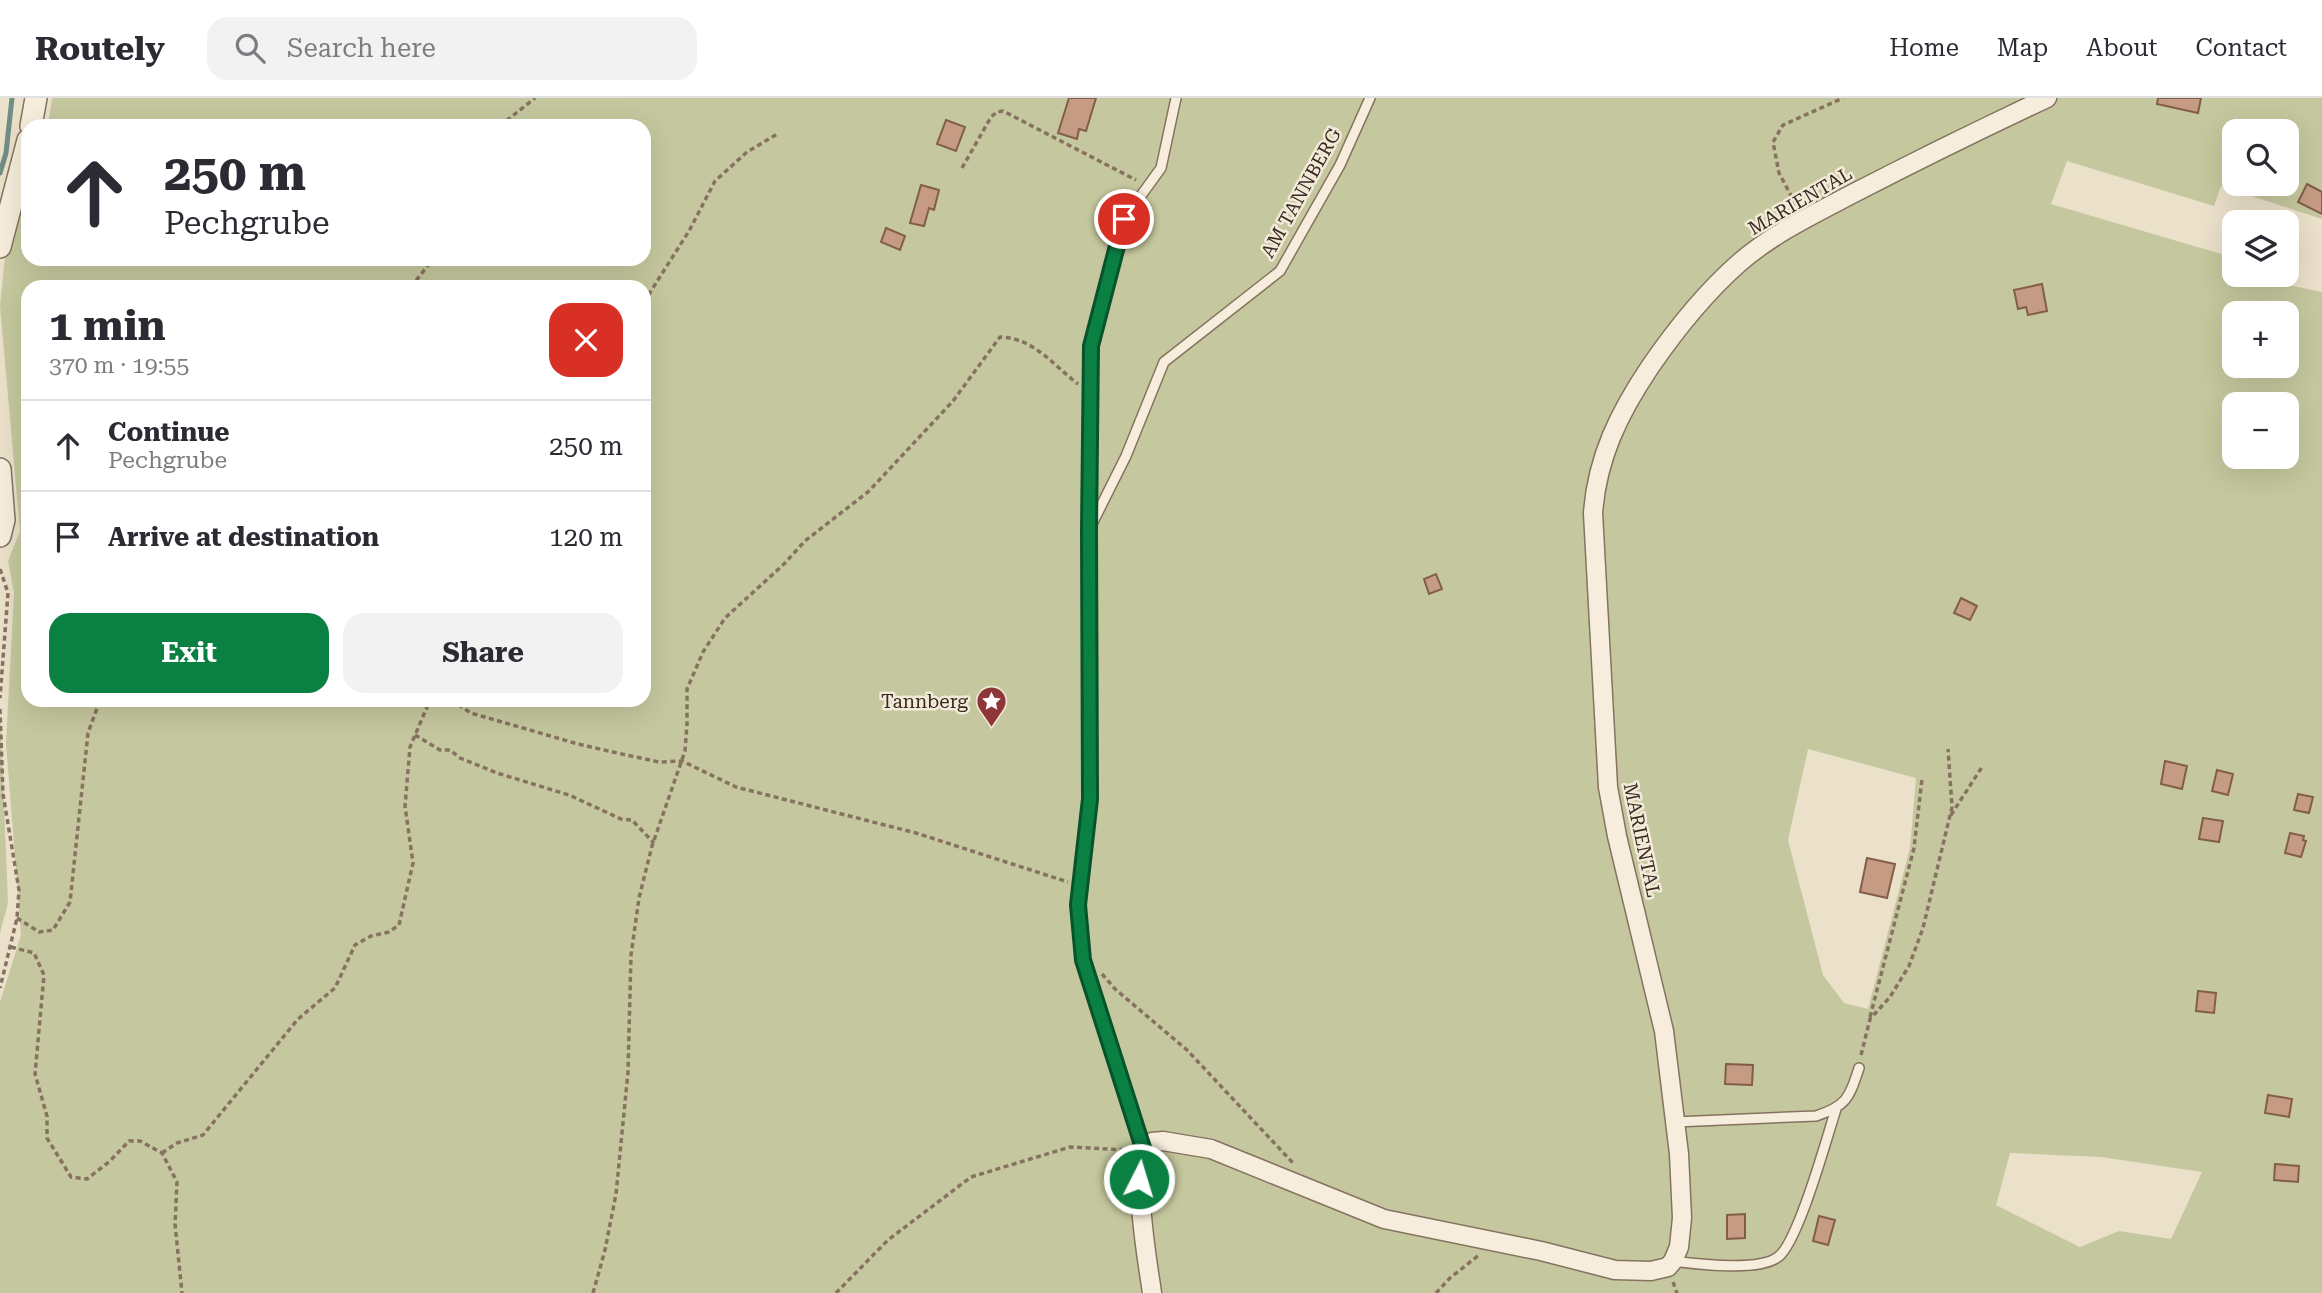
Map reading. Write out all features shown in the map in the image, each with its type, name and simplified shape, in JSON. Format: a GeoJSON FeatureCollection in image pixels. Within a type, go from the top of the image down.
{"type":"FeatureCollection","features":[{"type":"Feature","properties":{"kind":"street"},"geometry":{"type":"LineString","coordinates":[[32,119],[36,98]]}},
{"type":"Feature","properties":{"kind":"street","name":"MARIENTAL"},"geometry":{"type":"LineString","coordinates":[[1673,1261],[1679,1247],[1682,1218],[1675,1122],[1664,1031],[1617,836],[1608,787],[1594,540],[1595,484],[1603,456],[1634,390],[1676,328],[1741,261],[1804,219],[2047,98]]}},
{"type":"Feature","properties":{"kind":"street"},"geometry":{"type":"LineString","coordinates":[[0,247],[21,167]]}},
{"type":"Feature","properties":{"kind":"street"},"geometry":{"type":"LineString","coordinates":[[0,469],[4,520],[0,536]]}},
{"type":"Feature","properties":{"kind":"street"},"geometry":{"type":"LineString","coordinates":[[1152,1293],[1139,1179],[1144,1151],[1152,1142],[1163,1141],[1210,1149],[1311,1192],[1384,1219],[1496,1241],[1615,1270],[1651,1271],[1668,1267],[1673,1261]]}},
{"type":"Feature","properties":{"kind":"lane"},"geometry":{"type":"LineString","coordinates":[[1089,530],[1091,346],[1124,219],[1161,168],[1176,98]]}},
{"type":"Feature","properties":{"kind":"lane","name":"AM TANNBERG"},"geometry":{"type":"LineString","coordinates":[[1144,1151],[1082,951],[1078,905],[1090,799],[1089,530],[1126,456],[1164,362],[1280,271],[1340,165],[1370,98]]}},
{"type":"Feature","properties":{"kind":"lane"},"geometry":{"type":"LineString","coordinates":[[1675,1122],[1815,1116],[1844,1104],[1852,1091],[1859,1068]]}},
{"type":"Feature","properties":{"kind":"lane"},"geometry":{"type":"LineString","coordinates":[[1673,1261],[1716,1266],[1762,1263],[1777,1258],[1788,1248],[1836,1109]]}},
{"type":"Feature","properties":{"kind":"path"},"geometry":{"type":"LineString","coordinates":[[509,119],[535,98]]}},
{"type":"Feature","properties":{"kind":"path"},"geometry":{"type":"LineString","coordinates":[[1804,219],[1779,173],[1773,142],[1783,125],[1843,98]]}},
{"type":"Feature","properties":{"kind":"path"},"geometry":{"type":"LineString","coordinates":[[962,168],[991,117],[1003,111],[1148,186]]}},
{"type":"Feature","properties":{"kind":"path"},"geometry":{"type":"LineString","coordinates":[[651,291],[690,231],[715,181],[747,152],[779,134]]}},
{"type":"Feature","properties":{"kind":"path"},"geometry":{"type":"LineString","coordinates":[[416,280],[428,266]]}},
{"type":"Feature","properties":{"kind":"path"},"geometry":{"type":"LineString","coordinates":[[593,1293],[616,1194],[628,1072],[631,955],[639,898],[653,843],[682,761],[687,724],[687,689],[703,652],[725,618],[805,541],[869,491],[953,401],[1000,337],[1014,337],[1031,344],[1090,393]]}},
{"type":"Feature","properties":{"kind":"path"},"geometry":{"type":"LineString","coordinates":[[0,569],[8,593],[0,698]]}},
{"type":"Feature","properties":{"kind":"path"},"geometry":{"type":"LineString","coordinates":[[17,918],[39,932],[53,930],[70,902],[88,733],[97,707]]}},
{"type":"Feature","properties":{"kind":"path"},"geometry":{"type":"LineString","coordinates":[[162,1153],[177,1143],[203,1135],[298,1019],[335,988],[355,945],[371,936],[389,932],[399,925],[412,863],[405,806],[410,747],[428,707]]}},
{"type":"Feature","properties":{"kind":"path"},"geometry":{"type":"LineString","coordinates":[[462,707],[471,713],[578,744],[659,762],[682,761],[736,787],[916,833],[1080,886]]}},
{"type":"Feature","properties":{"kind":"path"},"geometry":{"type":"LineString","coordinates":[[0,709],[3,794],[19,890],[17,918],[0,988]]}},
{"type":"Feature","properties":{"kind":"path"},"geometry":{"type":"LineString","coordinates":[[415,736],[440,750],[450,750],[460,758],[497,774],[569,794],[621,819],[632,820],[653,843]]}},
{"type":"Feature","properties":{"kind":"path"},"geometry":{"type":"LineString","coordinates":[[1870,1019],[1890,998],[1909,966],[1923,928],[1952,807],[1948,749]]}},
{"type":"Feature","properties":{"kind":"path"},"geometry":{"type":"LineString","coordinates":[[1950,816],[1982,767]]}},
{"type":"Feature","properties":{"kind":"path"},"geometry":{"type":"LineString","coordinates":[[1859,1068],[1862,1045],[1914,848],[1922,779]]}},
{"type":"Feature","properties":{"kind":"path"},"geometry":{"type":"LineString","coordinates":[[11,947],[34,953],[44,975],[36,1074],[47,1116],[47,1138],[71,1177],[87,1179],[129,1141],[140,1141],[162,1153],[177,1182],[175,1224],[182,1293]]}},
{"type":"Feature","properties":{"kind":"path"},"geometry":{"type":"LineString","coordinates":[[1082,951],[1115,989],[1161,1026],[1211,1073],[1297,1167],[1311,1192]]}},
{"type":"Feature","properties":{"kind":"path"},"geometry":{"type":"LineString","coordinates":[[836,1293],[888,1240],[971,1177],[1070,1147],[1144,1151]]}},
{"type":"Feature","properties":{"kind":"path"},"geometry":{"type":"LineString","coordinates":[[1436,1293],[1450,1278],[1496,1241]]}},
{"type":"Feature","properties":{"kind":"green space"},"geometry":{"type":"Polygon","coordinates":[[[52,98],[2322,98],[2322,219],[2252,196],[2299,196],[2299,119],[2222,119],[2222,186],[2214,206],[2067,161],[2051,204],[2222,254],[2222,287],[2298,287],[2322,292],[2322,1293],[0,1293],[0,1002],[21,935],[6,743],[14,593],[8,561],[20,531],[0,306],[5,256],[21,199],[21,266],[651,266],[651,119],[49,119],[52,98]],[[1808,749],[1788,840],[1823,975],[1844,1003],[1868,1009],[1910,848],[1916,778],[1808,749]],[[2010,1153],[1996,1205],[2080,1247],[2119,1231],[2171,1239],[2202,1172],[2101,1157],[2010,1153]]]}},
{"type":"Feature","properties":{"kind":"green space"},"geometry":{"type":"Polygon","coordinates":[[[0,706],[8,903],[0,933],[0,706]]]}},
{"type":"Feature","properties":{"kind":"building"},"geometry":{"type":"Polygon","coordinates":[[[1069,98],[1096,98],[1086,131],[1079,129],[1077,139],[1058,133],[1069,98]]]}},
{"type":"Feature","properties":{"kind":"building"},"geometry":{"type":"Polygon","coordinates":[[[2158,98],[2201,98],[2198,113],[2157,104],[2158,98]]]}},
{"type":"Feature","properties":{"kind":"building"},"geometry":{"type":"Polygon","coordinates":[[[946,120],[965,127],[956,151],[937,144],[946,120]]]}},
{"type":"Feature","properties":{"kind":"building"},"geometry":{"type":"Polygon","coordinates":[[[2307,184],[2322,192],[2322,214],[2298,202],[2307,184]]]}},
{"type":"Feature","properties":{"kind":"building"},"geometry":{"type":"Polygon","coordinates":[[[921,185],[939,190],[934,210],[929,208],[924,226],[910,223],[921,185]]]}},
{"type":"Feature","properties":{"kind":"building"},"geometry":{"type":"Polygon","coordinates":[[[886,228],[905,236],[900,250],[881,242],[886,228]]]}},
{"type":"Feature","properties":{"kind":"building"},"geometry":{"type":"Polygon","coordinates":[[[2042,284],[2047,311],[2028,315],[2026,307],[2018,309],[2014,290],[2042,284]]]}},
{"type":"Feature","properties":{"kind":"building"},"geometry":{"type":"Polygon","coordinates":[[[1436,574],[1442,589],[1429,594],[1424,579],[1436,574]]]}},
{"type":"Feature","properties":{"kind":"building"},"geometry":{"type":"Polygon","coordinates":[[[1961,598],[1977,606],[1970,620],[1954,613],[1961,598]]]}},
{"type":"Feature","properties":{"kind":"building"},"geometry":{"type":"Polygon","coordinates":[[[2165,761],[2187,766],[2182,789],[2161,784],[2165,761]]]}},
{"type":"Feature","properties":{"kind":"building"},"geometry":{"type":"Polygon","coordinates":[[[2217,770],[2233,774],[2228,795],[2212,791],[2217,770]]]}},
{"type":"Feature","properties":{"kind":"building"},"geometry":{"type":"Polygon","coordinates":[[[2298,794],[2313,797],[2309,813],[2294,810],[2298,794]]]}},
{"type":"Feature","properties":{"kind":"building"},"geometry":{"type":"Polygon","coordinates":[[[2203,818],[2223,821],[2219,842],[2199,839],[2203,818]]]}},
{"type":"Feature","properties":{"kind":"building"},"geometry":{"type":"Polygon","coordinates":[[[2290,833],[2304,836],[2303,840],[2306,841],[2301,857],[2285,853],[2290,833]]]}},
{"type":"Feature","properties":{"kind":"building"},"geometry":{"type":"Polygon","coordinates":[[[1867,858],[1895,864],[1887,898],[1860,892],[1867,858]]]}},
{"type":"Feature","properties":{"kind":"building"},"geometry":{"type":"Polygon","coordinates":[[[2198,991],[2216,993],[2214,1013],[2196,1011],[2198,991]]]}},
{"type":"Feature","properties":{"kind":"building"},"geometry":{"type":"Polygon","coordinates":[[[1726,1064],[1753,1065],[1752,1085],[1725,1084],[1726,1064]]]}},
{"type":"Feature","properties":{"kind":"building"},"geometry":{"type":"Polygon","coordinates":[[[2268,1095],[2292,1099],[2289,1117],[2265,1113],[2268,1095]]]}},
{"type":"Feature","properties":{"kind":"building"},"geometry":{"type":"Polygon","coordinates":[[[2275,1164],[2299,1166],[2298,1182],[2274,1180],[2275,1164]]]}},
{"type":"Feature","properties":{"kind":"building"},"geometry":{"type":"Polygon","coordinates":[[[1745,1214],[1745,1238],[1727,1239],[1727,1215],[1745,1214]]]}},
{"type":"Feature","properties":{"kind":"building"},"geometry":{"type":"Polygon","coordinates":[[[1819,1216],[1835,1220],[1828,1245],[1813,1241],[1819,1216]]]}},
{"type":"Feature","properties":{"kind":"waterway"},"geometry":{"type":"LineString","coordinates":[[0,173],[6,153],[12,98]]}},
{"type":"Feature","properties":{"kind":"place","name":"Tannberg"},"geometry":{"type":"Point","coordinates":[991,728]}},
{"type":"Feature","properties":{"kind":"route"},"geometry":{"type":"LineString","coordinates":[[1124,219],[1091,346],[1090,799],[1078,905],[1083,960],[1144,1151],[1139,1179]]}}]}
